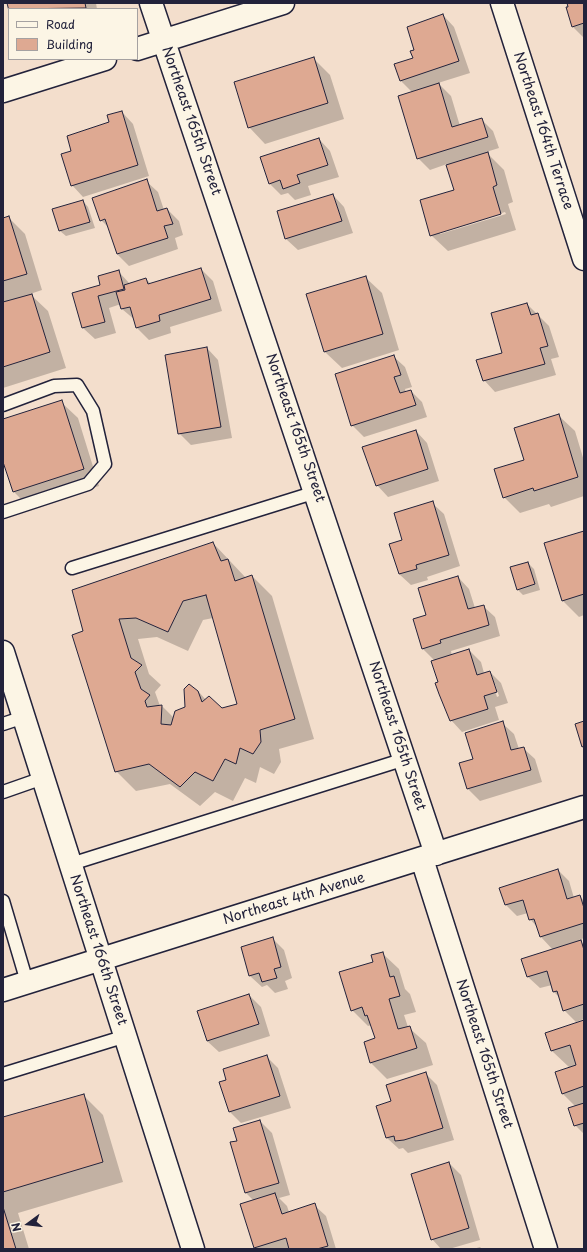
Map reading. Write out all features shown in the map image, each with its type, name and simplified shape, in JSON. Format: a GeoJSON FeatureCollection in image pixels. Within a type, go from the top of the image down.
{"type":"FeatureCollection","features":[{"type":"Feature","properties":{"kind":"street","name":"Northeast 165th Street"},"geometry":{"type":"LineString","coordinates":[[151,3],[405,759],[429,856],[546,1249]]}},
{"type":"Feature","properties":{"kind":"street"},"geometry":{"type":"LineString","coordinates":[[138,49],[283,3]]}},
{"type":"Feature","properties":{"kind":"street","name":"Northeast 164th Terrace"},"geometry":{"type":"LineString","coordinates":[[502,3],[584,259]]}},
{"type":"Feature","properties":{"kind":"street"},"geometry":{"type":"LineString","coordinates":[[3,91],[102,60]]}},
{"type":"Feature","properties":{"kind":"street","name":"Northeast 166th Street"},"geometry":{"type":"LineString","coordinates":[[3,652],[193,1249]]}},
{"type":"Feature","properties":{"kind":"street","name":"Northeast 4th Avenue"},"geometry":{"type":"LineString","coordinates":[[3,990],[101,958],[584,808]]}},
{"type":"Feature","properties":{"kind":"lane"},"geometry":{"type":"LineString","coordinates":[[3,405],[54,386],[77,385],[93,411],[104,464],[88,484],[3,512]]}},
{"type":"Feature","properties":{"kind":"lane"},"geometry":{"type":"LineString","coordinates":[[72,568],[316,492]]}},
{"type":"Feature","properties":{"kind":"lane"},"geometry":{"type":"LineString","coordinates":[[3,724],[24,717]]}},
{"type":"Feature","properties":{"kind":"lane"},"geometry":{"type":"LineString","coordinates":[[71,864],[405,759]]}},
{"type":"Feature","properties":{"kind":"lane"},"geometry":{"type":"LineString","coordinates":[[3,792],[43,778]]}},
{"type":"Feature","properties":{"kind":"lane"},"geometry":{"type":"LineString","coordinates":[[3,901],[27,982]]}},
{"type":"Feature","properties":{"kind":"lane"},"geometry":{"type":"LineString","coordinates":[[3,1074],[126,1036]]}},
{"type":"Feature","properties":{"kind":"building"},"geometry":{"type":"Polygon","coordinates":[[[7,3],[85,3],[86,8],[8,8],[7,3]]]}},
{"type":"Feature","properties":{"kind":"building"},"geometry":{"type":"Polygon","coordinates":[[[567,3],[584,3],[584,23],[572,27],[566,7],[568,7],[567,3]]]}},
{"type":"Feature","properties":{"kind":"building"},"geometry":{"type":"Polygon","coordinates":[[[443,14],[459,61],[400,81],[394,64],[413,58],[410,51],[414,50],[407,27],[443,14]]]}},
{"type":"Feature","properties":{"kind":"building"},"geometry":{"type":"Polygon","coordinates":[[[314,57],[328,103],[248,128],[234,82],[314,57]]]}},
{"type":"Feature","properties":{"kind":"building"},"geometry":{"type":"Polygon","coordinates":[[[439,83],[452,127],[482,118],[488,137],[417,159],[398,96],[439,83]]]}},
{"type":"Feature","properties":{"kind":"building"},"geometry":{"type":"Polygon","coordinates":[[[122,111],[138,165],[71,186],[61,154],[71,151],[67,136],[109,122],[107,115],[122,111]]]}},
{"type":"Feature","properties":{"kind":"building"},"geometry":{"type":"Polygon","coordinates":[[[319,138],[328,165],[297,175],[300,183],[283,189],[280,180],[269,184],[260,157],[319,138]]]}},
{"type":"Feature","properties":{"kind":"building"},"geometry":{"type":"Polygon","coordinates":[[[488,152],[497,185],[493,187],[501,214],[430,236],[420,200],[454,190],[446,165],[488,152]]]}},
{"type":"Feature","properties":{"kind":"building"},"geometry":{"type":"Polygon","coordinates":[[[147,179],[157,211],[167,208],[173,224],[164,226],[168,238],[117,254],[105,219],[100,221],[92,198],[147,179]]]}},
{"type":"Feature","properties":{"kind":"building"},"geometry":{"type":"Polygon","coordinates":[[[333,194],[342,221],[285,239],[277,211],[333,194]]]}},
{"type":"Feature","properties":{"kind":"building"},"geometry":{"type":"Polygon","coordinates":[[[83,200],[90,222],[59,231],[52,209],[83,200]]]}},
{"type":"Feature","properties":{"kind":"building"},"geometry":{"type":"Polygon","coordinates":[[[9,216],[27,274],[3,281],[3,218],[9,216]]]}},
{"type":"Feature","properties":{"kind":"building"},"geometry":{"type":"Polygon","coordinates":[[[201,268],[211,299],[159,315],[160,321],[136,328],[130,307],[121,309],[116,292],[125,290],[124,285],[146,278],[148,284],[201,268]]]}},
{"type":"Feature","properties":{"kind":"building"},"geometry":{"type":"Polygon","coordinates":[[[119,270],[124,289],[98,296],[105,322],[82,328],[72,293],[100,285],[98,276],[119,270]]]}},
{"type":"Feature","properties":{"kind":"building"},"geometry":{"type":"Polygon","coordinates":[[[366,276],[383,334],[324,352],[306,294],[366,276]]]}},
{"type":"Feature","properties":{"kind":"building"},"geometry":{"type":"Polygon","coordinates":[[[32,294],[50,352],[3,367],[3,302],[32,294]]]}},
{"type":"Feature","properties":{"kind":"building"},"geometry":{"type":"Polygon","coordinates":[[[527,303],[531,315],[538,313],[548,346],[540,348],[545,364],[483,381],[476,360],[502,353],[491,313],[527,303]]]}},
{"type":"Feature","properties":{"kind":"building"},"geometry":{"type":"Polygon","coordinates":[[[207,347],[221,427],[178,434],[165,355],[207,347]]]}},
{"type":"Feature","properties":{"kind":"building"},"geometry":{"type":"Polygon","coordinates":[[[394,355],[401,375],[394,377],[400,393],[411,390],[416,405],[351,426],[335,374],[394,355]]]}},
{"type":"Feature","properties":{"kind":"building"},"geometry":{"type":"Polygon","coordinates":[[[62,400],[84,469],[13,492],[3,462],[3,419],[62,400]]]}},
{"type":"Feature","properties":{"kind":"building"},"geometry":{"type":"Polygon","coordinates":[[[559,414],[578,477],[534,491],[533,488],[503,498],[494,469],[524,460],[514,428],[559,414]]]}},
{"type":"Feature","properties":{"kind":"building"},"geometry":{"type":"Polygon","coordinates":[[[416,430],[428,469],[376,486],[362,447],[416,430]]]}},
{"type":"Feature","properties":{"kind":"building"},"geometry":{"type":"Polygon","coordinates":[[[433,501],[449,555],[416,565],[417,569],[399,574],[389,544],[402,540],[394,513],[433,501]]]}},
{"type":"Feature","properties":{"kind":"building"},"geometry":{"type":"Polygon","coordinates":[[[584,531],[584,594],[562,601],[544,543],[584,531]]]}},
{"type":"Feature","properties":{"kind":"building"},"geometry":{"type":"Polygon","coordinates":[[[213,542],[221,561],[228,559],[235,581],[252,575],[295,719],[260,730],[261,742],[253,754],[240,748],[236,764],[225,759],[213,781],[195,772],[180,787],[149,764],[115,772],[72,635],[83,631],[72,590],[213,542]],[[206,595],[183,601],[168,632],[136,618],[119,619],[131,658],[142,665],[135,672],[141,689],[150,695],[145,701],[147,707],[162,705],[161,724],[171,725],[175,711],[185,707],[184,689],[189,684],[198,691],[202,702],[209,696],[222,708],[237,704],[206,595]]]}},
{"type":"Feature","properties":{"kind":"building"},"geometry":{"type":"Polygon","coordinates":[[[528,562],[535,584],[517,590],[510,567],[528,562]]]}},
{"type":"Feature","properties":{"kind":"building"},"geometry":{"type":"Polygon","coordinates":[[[458,576],[468,609],[484,605],[489,625],[440,640],[441,643],[422,649],[413,619],[426,615],[418,588],[458,576]]]}},
{"type":"Feature","properties":{"kind":"building"},"geometry":{"type":"Polygon","coordinates":[[[469,649],[477,675],[490,671],[497,692],[484,696],[488,709],[450,721],[435,683],[438,682],[431,661],[469,649]]]}},
{"type":"Feature","properties":{"kind":"building"},"geometry":{"type":"Polygon","coordinates":[[[503,721],[511,750],[524,747],[531,770],[467,789],[459,763],[473,759],[465,733],[503,721]]]}},
{"type":"Feature","properties":{"kind":"building"},"geometry":{"type":"Polygon","coordinates":[[[584,721],[584,746],[582,747],[575,724],[584,721]]]}},
{"type":"Feature","properties":{"kind":"building"},"geometry":{"type":"Polygon","coordinates":[[[558,869],[567,899],[580,895],[584,908],[584,923],[540,937],[534,919],[529,920],[523,900],[505,905],[499,888],[558,869]]]}},
{"type":"Feature","properties":{"kind":"building"},"geometry":{"type":"Polygon","coordinates":[[[273,937],[281,967],[274,969],[277,978],[262,982],[259,973],[249,976],[241,947],[273,937]]]}},
{"type":"Feature","properties":{"kind":"building"},"geometry":{"type":"Polygon","coordinates":[[[581,940],[584,950],[584,1004],[563,1011],[557,991],[553,992],[547,971],[527,977],[521,959],[581,940]]]}},
{"type":"Feature","properties":{"kind":"building"},"geometry":{"type":"Polygon","coordinates":[[[383,952],[390,977],[394,976],[400,996],[389,999],[398,1029],[410,1026],[417,1048],[370,1063],[364,1042],[375,1038],[367,1015],[365,1016],[362,1007],[351,1011],[339,972],[373,962],[371,955],[383,952]]]}},
{"type":"Feature","properties":{"kind":"building"},"geometry":{"type":"Polygon","coordinates":[[[249,994],[259,1024],[207,1041],[197,1011],[249,994]]]}},
{"type":"Feature","properties":{"kind":"building"},"geometry":{"type":"Polygon","coordinates":[[[584,1020],[584,1086],[562,1094],[555,1072],[576,1065],[570,1045],[551,1051],[545,1033],[584,1020]]]}},
{"type":"Feature","properties":{"kind":"building"},"geometry":{"type":"Polygon","coordinates":[[[267,1055],[280,1096],[229,1112],[219,1082],[226,1080],[223,1069],[267,1055]]]}},
{"type":"Feature","properties":{"kind":"building"},"geometry":{"type":"Polygon","coordinates":[[[426,1072],[443,1128],[404,1140],[395,1141],[394,1136],[386,1138],[376,1106],[391,1101],[386,1085],[426,1072]]]}},
{"type":"Feature","properties":{"kind":"building"},"geometry":{"type":"Polygon","coordinates":[[[84,1094],[103,1162],[3,1192],[3,1117],[84,1094]]]}},
{"type":"Feature","properties":{"kind":"building"},"geometry":{"type":"Polygon","coordinates":[[[584,1103],[584,1123],[574,1126],[568,1108],[584,1103]]]}},
{"type":"Feature","properties":{"kind":"building"},"geometry":{"type":"Polygon","coordinates":[[[260,1120],[279,1183],[245,1193],[230,1142],[237,1141],[233,1128],[260,1120]]]}},
{"type":"Feature","properties":{"kind":"building"},"geometry":{"type":"Polygon","coordinates":[[[449,1162],[469,1228],[431,1240],[411,1174],[449,1162]]]}},
{"type":"Feature","properties":{"kind":"building"},"geometry":{"type":"Polygon","coordinates":[[[275,1193],[282,1214],[315,1203],[328,1246],[317,1249],[289,1249],[286,1238],[254,1248],[240,1204],[275,1193]]]}},
{"type":"Feature","properties":{"kind":"building"},"geometry":{"type":"Polygon","coordinates":[[[3,1207],[16,1249],[3,1249],[3,1207]]]}}]}
